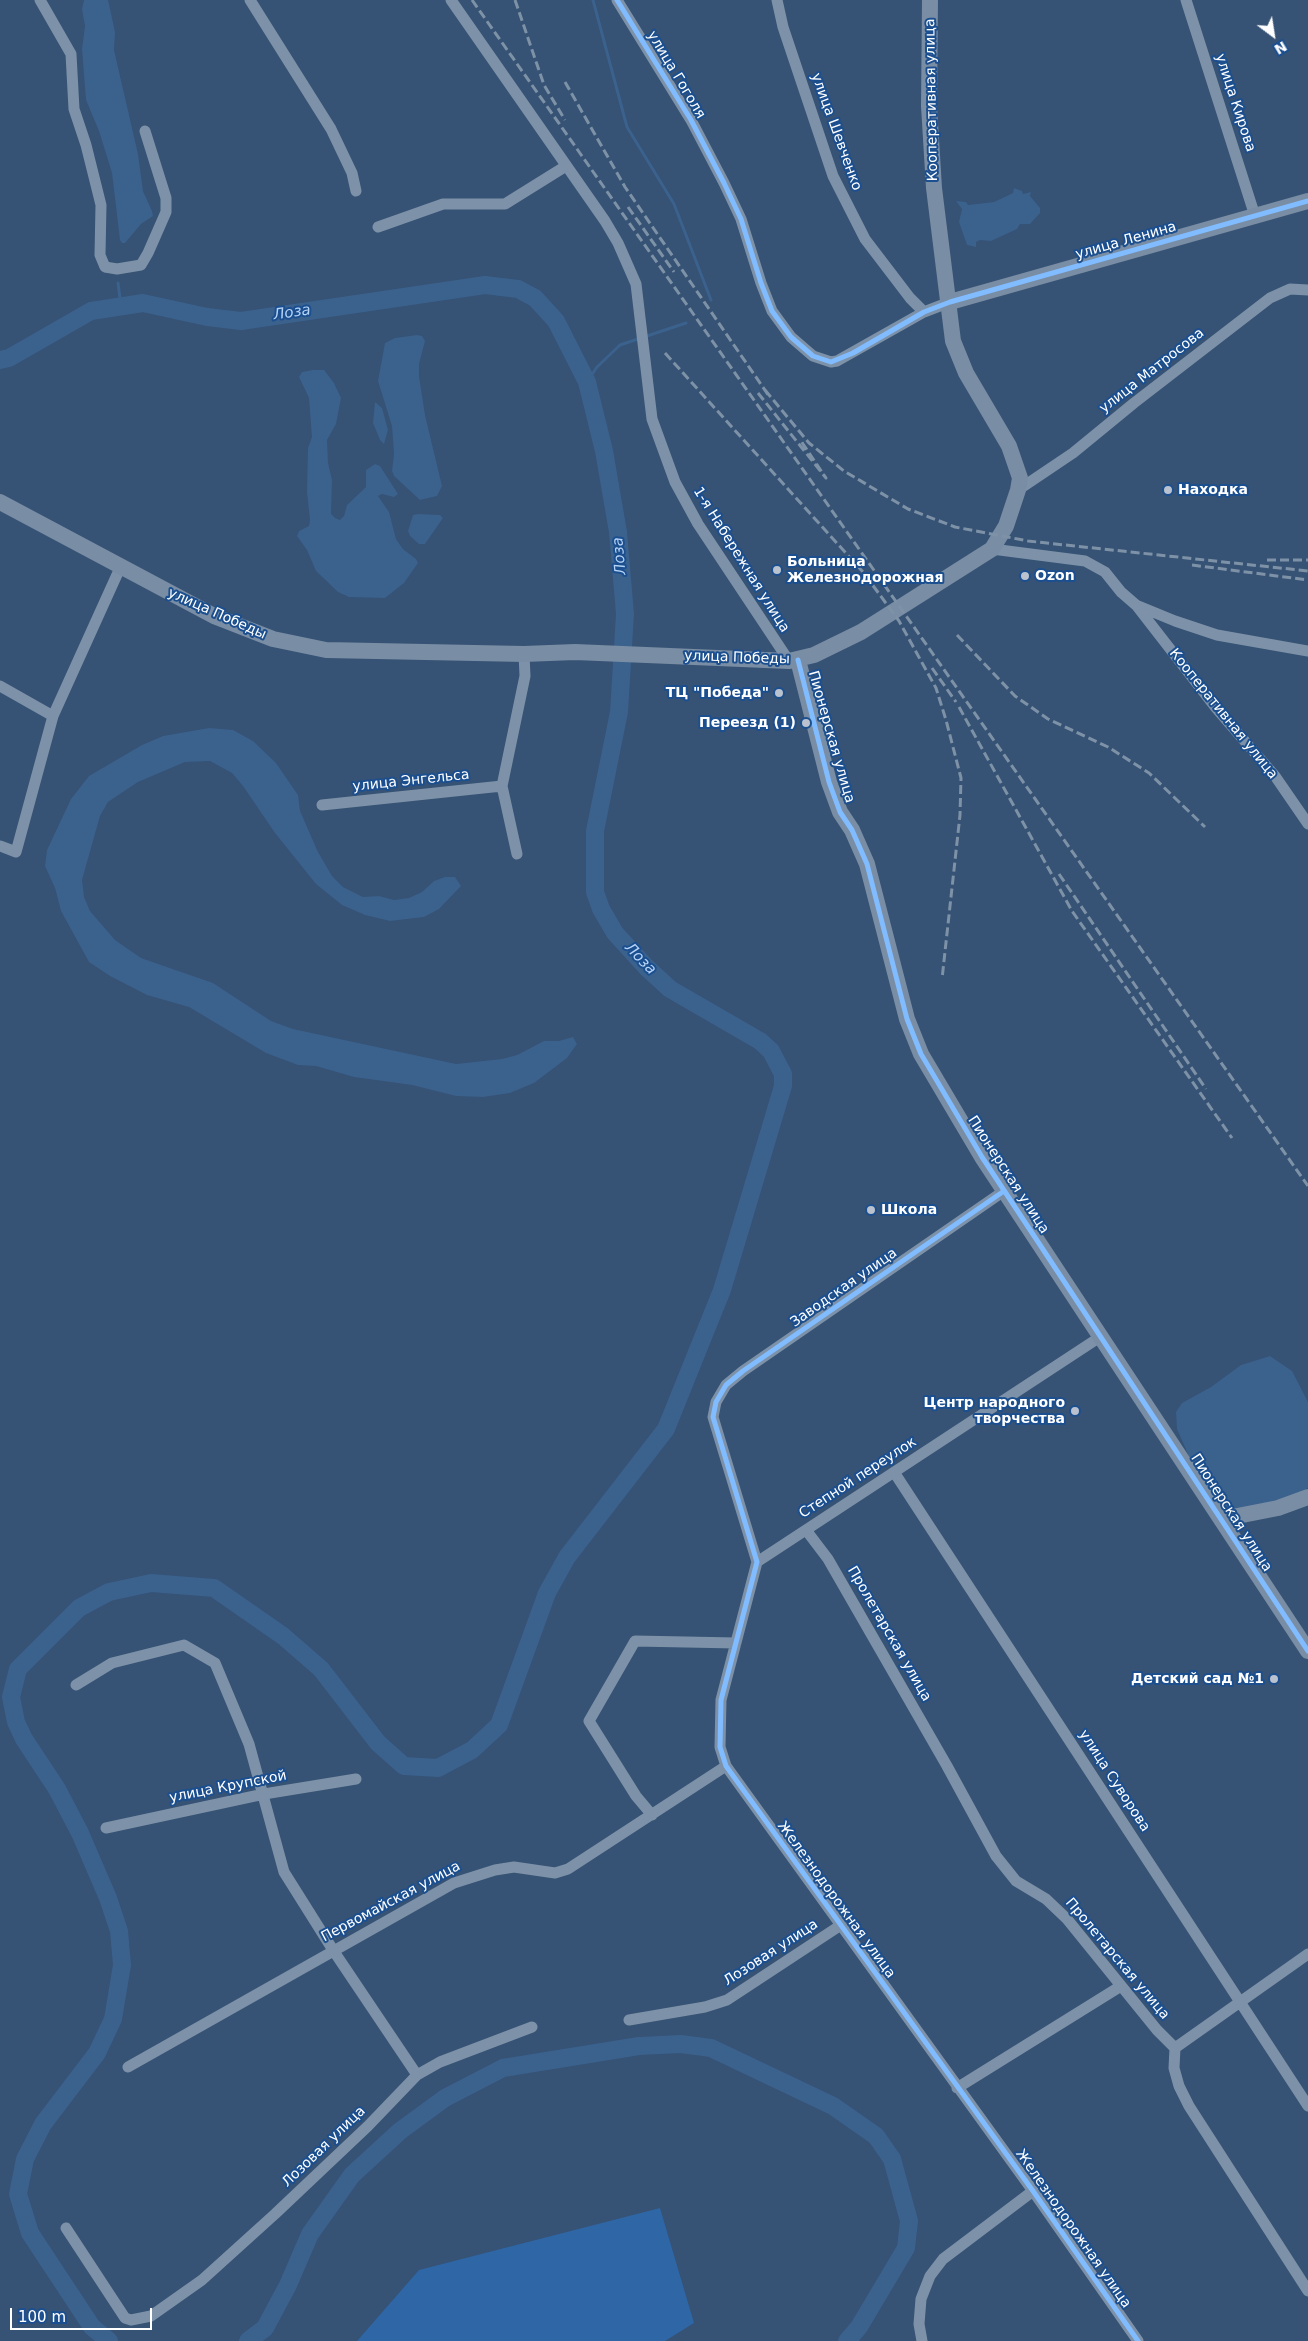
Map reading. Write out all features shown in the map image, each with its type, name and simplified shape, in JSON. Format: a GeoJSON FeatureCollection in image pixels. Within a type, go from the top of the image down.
{"type":"FeatureCollection","features":[{"type":"Feature","properties":{"kind":"main road","name":"Кооперативная улица"},"geometry":{"type":"LineString","coordinates":[[930,0],[929,106],[934,188],[950,302],[953,341],[957,355],[1015,459],[1020,478],[1018,490],[1001,537],[992,549],[954,574]]}},
{"type":"Feature","properties":{"kind":"main road","name":"улица Ленина"},"geometry":{"type":"LineString","coordinates":[[950,302],[1308,201]]}},
{"type":"Feature","properties":{"kind":"main road","name":"улица Победы"},"geometry":{"type":"LineString","coordinates":[[0,502],[120,568],[243,629],[273,639],[306,646],[366,652],[524,654],[575,652],[793,661],[814,655],[862,632],[954,574]]}},
{"type":"Feature","properties":{"kind":"main road","name":"Пионерская улица"},"geometry":{"type":"LineString","coordinates":[[793,661],[833,795],[860,847],[873,882],[907,1019],[921,1054],[941,1091],[1004,1191],[1308,1651]]}},
{"type":"Feature","properties":{"kind":"main road"},"geometry":{"type":"LineString","coordinates":[[1222,1520],[1278,1508],[1308,1496]]}},
{"type":"Feature","properties":{"kind":"street"},"geometry":{"type":"LineString","coordinates":[[40,0],[71,54],[74,108],[86,145],[101,205],[100,255],[105,267],[117,269],[141,265],[166,212],[166,198],[145,131]]}},
{"type":"Feature","properties":{"kind":"street"},"geometry":{"type":"LineString","coordinates":[[250,0],[332,128],[352,173],[356,191]]}},
{"type":"Feature","properties":{"kind":"street","name":"1-я Набережная улица"},"geometry":{"type":"LineString","coordinates":[[451,0],[605,221],[629,267],[636,284],[652,419],[675,482],[702,531],[793,661]]}},
{"type":"Feature","properties":{"kind":"street","name":"улица Гоголя"},"geometry":{"type":"LineString","coordinates":[[617,0],[690,120],[724,183],[741,218],[772,312],[798,343],[813,356],[831,362],[853,354],[924,312]]}},
{"type":"Feature","properties":{"kind":"street","name":"улица Шевченко"},"geometry":{"type":"LineString","coordinates":[[777,0],[783,27],[833,176],[875,254],[924,312]]}},
{"type":"Feature","properties":{"kind":"street","name":"улица Кирова"},"geometry":{"type":"LineString","coordinates":[[1186,0],[1255,216]]}},
{"type":"Feature","properties":{"kind":"street"},"geometry":{"type":"LineString","coordinates":[[378,227],[443,204],[505,204],[566,166]]}},
{"type":"Feature","properties":{"kind":"street","name":"улица Матросова"},"geometry":{"type":"LineString","coordinates":[[1018,490],[1074,453],[1134,403],[1270,298],[1290,289],[1308,290]]}},
{"type":"Feature","properties":{"kind":"street"},"geometry":{"type":"LineString","coordinates":[[924,312],[950,302]]}},
{"type":"Feature","properties":{"kind":"street"},"geometry":{"type":"LineString","coordinates":[[992,549],[1085,560],[1105,572],[1121,592],[1136,605],[1217,635],[1308,650]]}},
{"type":"Feature","properties":{"kind":"street"},"geometry":{"type":"LineString","coordinates":[[0,846],[16,852],[53,716],[120,568]]}},
{"type":"Feature","properties":{"kind":"street","name":"Кооперативная улица"},"geometry":{"type":"LineString","coordinates":[[1136,605],[1216,708],[1275,776],[1308,824]]}},
{"type":"Feature","properties":{"kind":"street"},"geometry":{"type":"LineString","coordinates":[[517,854],[502,786],[525,676],[524,654]]}},
{"type":"Feature","properties":{"kind":"street"},"geometry":{"type":"LineString","coordinates":[[0,686],[53,716]]}},
{"type":"Feature","properties":{"kind":"street","name":"улица Энгельса"},"geometry":{"type":"LineString","coordinates":[[322,805],[502,786]]}},
{"type":"Feature","properties":{"kind":"street","name":"Заводская улица"},"geometry":{"type":"LineString","coordinates":[[757,1562],[713,1417],[716,1402],[726,1385],[743,1371],[1004,1191]]}},
{"type":"Feature","properties":{"kind":"street","name":"Степной переулок"},"geometry":{"type":"LineString","coordinates":[[757,1562],[1100,1337]]}},
{"type":"Feature","properties":{"kind":"street","name":"улица Суворова"},"geometry":{"type":"LineString","coordinates":[[894,1472],[1308,2106]]}},
{"type":"Feature","properties":{"kind":"street","name":"Пролетарская улица"},"geometry":{"type":"LineString","coordinates":[[806,1530],[828,1559],[947,1766],[996,1856],[1016,1880],[1046,1899],[1067,1919],[1121,1986],[1175,2048]]}},
{"type":"Feature","properties":{"kind":"street","name":"Железнодорожная улица"},"geometry":{"type":"LineString","coordinates":[[757,1562],[721,1700],[720,1747],[726,1766],[1033,2191],[1138,2341]]}},
{"type":"Feature","properties":{"kind":"street"},"geometry":{"type":"LineString","coordinates":[[652,1816],[636,1796],[589,1721],[635,1641],[736,1643]]}},
{"type":"Feature","properties":{"kind":"street"},"geometry":{"type":"LineString","coordinates":[[76,1685],[112,1663],[184,1645],[215,1663],[249,1744],[284,1872],[333,1950],[417,2075]]}},
{"type":"Feature","properties":{"kind":"street","name":"Первомайская улица"},"geometry":{"type":"LineString","coordinates":[[128,2067],[454,1883],[474,1876],[514,1867],[555,1873],[568,1869],[726,1766]]}},
{"type":"Feature","properties":{"kind":"street","name":"улица Крупской"},"geometry":{"type":"LineString","coordinates":[[106,1828],[264,1794],[356,1778]]}},
{"type":"Feature","properties":{"kind":"street","name":"Лозовая улица"},"geometry":{"type":"LineString","coordinates":[[629,2020],[705,2007],[727,2000],[841,1925]]}},
{"type":"Feature","properties":{"kind":"street"},"geometry":{"type":"LineString","coordinates":[[1308,1954],[1175,2048],[1174,2068],[1179,2086],[1189,2106],[1308,2291]]}},
{"type":"Feature","properties":{"kind":"street"},"geometry":{"type":"LineString","coordinates":[[957,2088],[1121,1986]]}},
{"type":"Feature","properties":{"kind":"street","name":"Лозовая улица"},"geometry":{"type":"LineString","coordinates":[[66,2228],[125,2318],[132,2320],[151,2316],[202,2280],[368,2126],[417,2075],[440,2062],[532,2027]]}},
{"type":"Feature","properties":{"kind":"street"},"geometry":{"type":"LineString","coordinates":[[922,2341],[919,2324],[921,2299],[930,2276],[943,2258],[1033,2191]]}},
{"type":"Feature","properties":{"kind":"shaded area"},"geometry":{"type":"Polygon","coordinates":[[[84,0],[108,0],[115,32],[114,50],[138,154],[143,191],[153,216],[141,224],[125,243],[122,243],[120,240],[112,173],[99,131],[86,100],[82,49],[85,26],[82,9],[84,0]]]}},
{"type":"Feature","properties":{"kind":"shaded area"},"geometry":{"type":"Polygon","coordinates":[[[1014,188],[1022,191],[1023,194],[1031,192],[1030,196],[1040,208],[1040,213],[1030,224],[1020,224],[1017,229],[991,241],[980,240],[976,242],[976,247],[967,245],[959,222],[962,209],[956,201],[966,202],[968,205],[994,202],[1013,193],[1014,188]]]}},
{"type":"Feature","properties":{"kind":"shaded area"},"geometry":{"type":"Polygon","coordinates":[[[422,336],[425,341],[419,364],[419,376],[425,415],[442,486],[437,496],[420,500],[394,476],[392,471],[394,454],[392,426],[378,381],[385,343],[395,338],[422,336]]]}},
{"type":"Feature","properties":{"kind":"shaded area"},"geometry":{"type":"Polygon","coordinates":[[[324,370],[334,383],[341,398],[336,424],[327,440],[328,463],[332,480],[331,514],[340,520],[344,516],[347,505],[366,487],[366,470],[375,464],[380,466],[398,494],[394,497],[382,494],[378,496],[389,512],[396,539],[403,549],[416,559],[418,563],[404,583],[385,598],[349,597],[338,592],[316,571],[307,550],[297,536],[299,531],[309,526],[310,520],[307,492],[308,448],[312,437],[309,398],[299,377],[302,372],[324,370]]]}},
{"type":"Feature","properties":{"kind":"shaded area"},"geometry":{"type":"Polygon","coordinates":[[[375,402],[382,408],[388,430],[384,444],[380,440],[373,423],[375,402]]]}},
{"type":"Feature","properties":{"kind":"shaded area"},"geometry":{"type":"Polygon","coordinates":[[[413,515],[440,515],[443,518],[425,544],[419,544],[410,536],[408,531],[413,515]]]}},
{"type":"Feature","properties":{"kind":"shaded area"},"geometry":{"type":"Polygon","coordinates":[[[209,728],[233,730],[253,741],[276,763],[298,795],[300,811],[318,852],[332,876],[343,887],[363,897],[379,896],[394,900],[409,898],[422,892],[434,881],[445,877],[455,877],[461,886],[439,909],[424,917],[390,921],[365,915],[342,905],[316,884],[275,833],[232,773],[210,761],[185,762],[138,782],[108,802],[100,816],[82,880],[84,897],[90,911],[115,940],[141,958],[213,983],[271,1021],[293,1029],[456,1064],[502,1059],[517,1055],[544,1041],[559,1041],[573,1037],[577,1044],[567,1058],[534,1083],[510,1093],[483,1097],[456,1096],[412,1085],[354,1077],[316,1066],[298,1065],[266,1053],[189,1007],[147,995],[110,976],[89,962],[61,911],[55,888],[45,866],[47,850],[71,799],[89,776],[142,745],[163,736],[209,728]]]}},
{"type":"Feature","properties":{"kind":"shaded area"},"geometry":{"type":"Polygon","coordinates":[[[1270,1356],[1292,1371],[1308,1402],[1308,1488],[1282,1501],[1229,1510],[1195,1470],[1177,1429],[1176,1412],[1182,1403],[1211,1387],[1241,1365],[1270,1356]]]}},
{"type":"Feature","properties":{"kind":"shaded area"},"geometry":{"type":"Polygon","coordinates":[[[660,2208],[694,2323],[665,2341],[357,2341],[419,2270],[660,2208]]]}},
{"type":"Feature","properties":{"kind":"waterway"},"geometry":{"type":"LineString","coordinates":[[593,0],[627,127],[674,204],[711,300]]}},
{"type":"Feature","properties":{"kind":"waterway"},"geometry":{"type":"LineString","coordinates":[[118,283],[121,306]]}},
{"type":"Feature","properties":{"kind":"waterway","name":"Лоза"},"geometry":{"type":"LineString","coordinates":[[0,360],[9,358],[91,311],[143,303],[207,317],[241,321],[485,285],[518,289],[535,298],[556,321],[587,382],[604,451],[618,532],[625,614],[619,712],[595,831],[595,892],[601,909],[615,933],[646,967],[670,989],[760,1041],[771,1051],[783,1074],[783,1086],[722,1290],[666,1429],[567,1557],[547,1593],[499,1725],[472,1750],[438,1768],[404,1766],[378,1743],[321,1669],[283,1636],[214,1588],[151,1583],[109,1592],[79,1608],[18,1669],[11,1697],[16,1722],[24,1739],[57,1789],[80,1833],[108,1898],[119,1931],[122,1965],[113,2019],[97,2053],[43,2124],[25,2159],[18,2194],[30,2233],[92,2327],[109,2341]]}},
{"type":"Feature","properties":{"kind":"waterway"},"geometry":{"type":"LineString","coordinates":[[587,382],[597,367],[620,345],[686,323]]}},
{"type":"Feature","properties":{"kind":"waterway"},"geometry":{"type":"LineString","coordinates":[[248,2341],[265,2328],[288,2285],[310,2234],[352,2175],[400,2131],[445,2098],[503,2068],[639,2046],[681,2044],[711,2048],[833,2106],[876,2136],[892,2159],[909,2221],[906,2248],[859,2327],[847,2341]]}},
{"type":"Feature","properties":{"kind":"railway"},"geometry":{"type":"LineString","coordinates":[[472,0],[1308,1186]]}},
{"type":"Feature","properties":{"kind":"railway"},"geometry":{"type":"LineString","coordinates":[[515,0],[544,85],[565,120]]}},
{"type":"Feature","properties":{"kind":"railway"},"geometry":{"type":"LineString","coordinates":[[565,82],[625,187],[769,396]]}},
{"type":"Feature","properties":{"kind":"railway"},"geometry":{"type":"LineString","coordinates":[[628,207],[674,272]]}},
{"type":"Feature","properties":{"kind":"railway"},"geometry":{"type":"LineString","coordinates":[[665,353],[863,572],[899,621],[936,688],[961,778],[960,815],[942,979]]}},
{"type":"Feature","properties":{"kind":"railway"},"geometry":{"type":"LineString","coordinates":[[765,390],[809,443],[844,471],[908,509],[955,527],[1028,541],[1308,571]]}},
{"type":"Feature","properties":{"kind":"railway"},"geometry":{"type":"LineString","coordinates":[[758,393],[826,478],[801,441]]}},
{"type":"Feature","properties":{"kind":"railway"},"geometry":{"type":"LineString","coordinates":[[1267,560],[1308,560]]}},
{"type":"Feature","properties":{"kind":"railway"},"geometry":{"type":"LineString","coordinates":[[1192,565],[1308,580]]}},
{"type":"Feature","properties":{"kind":"railway"},"geometry":{"type":"LineString","coordinates":[[957,635],[1015,696],[1048,719],[1108,747],[1149,773],[1205,827]]}},
{"type":"Feature","properties":{"kind":"railway"},"geometry":{"type":"LineString","coordinates":[[932,668],[956,702]]}},
{"type":"Feature","properties":{"kind":"railway"},"geometry":{"type":"LineString","coordinates":[[959,707],[1072,911],[1232,1138]]}},
{"type":"Feature","properties":{"kind":"railway"},"geometry":{"type":"LineString","coordinates":[[1059,874],[1206,1089]]}},
{"type":"Feature","properties":{"kind":"cycle path"},"geometry":{"type":"LineString","coordinates":[[617,0],[691,120],[724,183],[741,219],[772,311],[791,337],[813,356],[831,362],[853,353],[924,312],[950,302],[1308,201]]}},
{"type":"Feature","properties":{"kind":"cycle path"},"geometry":{"type":"LineString","coordinates":[[798,660],[829,782],[840,812],[852,830],[867,864],[907,1019],[921,1054],[982,1157],[1308,1651]]}},
{"type":"Feature","properties":{"kind":"cycle path"},"geometry":{"type":"LineString","coordinates":[[1004,1191],[743,1371],[726,1385],[716,1402],[713,1417],[757,1562],[721,1700],[720,1747],[726,1766],[1033,2191],[1138,2341]]}},
{"type":"Feature","properties":{"kind":"place","name":"Находка"},"geometry":{"type":"Point","coordinates":[1168,490]}},
{"type":"Feature","properties":{"kind":"place","name":"Больница Железнодорожная"},"geometry":{"type":"Point","coordinates":[777,570]}},
{"type":"Feature","properties":{"kind":"place","name":"Ozon"},"geometry":{"type":"Point","coordinates":[1025,576]}},
{"type":"Feature","properties":{"kind":"place","name":"ТЦ \"Победа\""},"geometry":{"type":"Point","coordinates":[779,693]}},
{"type":"Feature","properties":{"kind":"place","name":"Переезд (1)"},"geometry":{"type":"Point","coordinates":[806,723]}},
{"type":"Feature","properties":{"kind":"place","name":"Школа"},"geometry":{"type":"Point","coordinates":[871,1210]}},
{"type":"Feature","properties":{"kind":"place","name":"Центр народного творчества"},"geometry":{"type":"Point","coordinates":[1075,1411]}},
{"type":"Feature","properties":{"kind":"place","name":"Детский сад №1"},"geometry":{"type":"Point","coordinates":[1274,1679]}}]}
